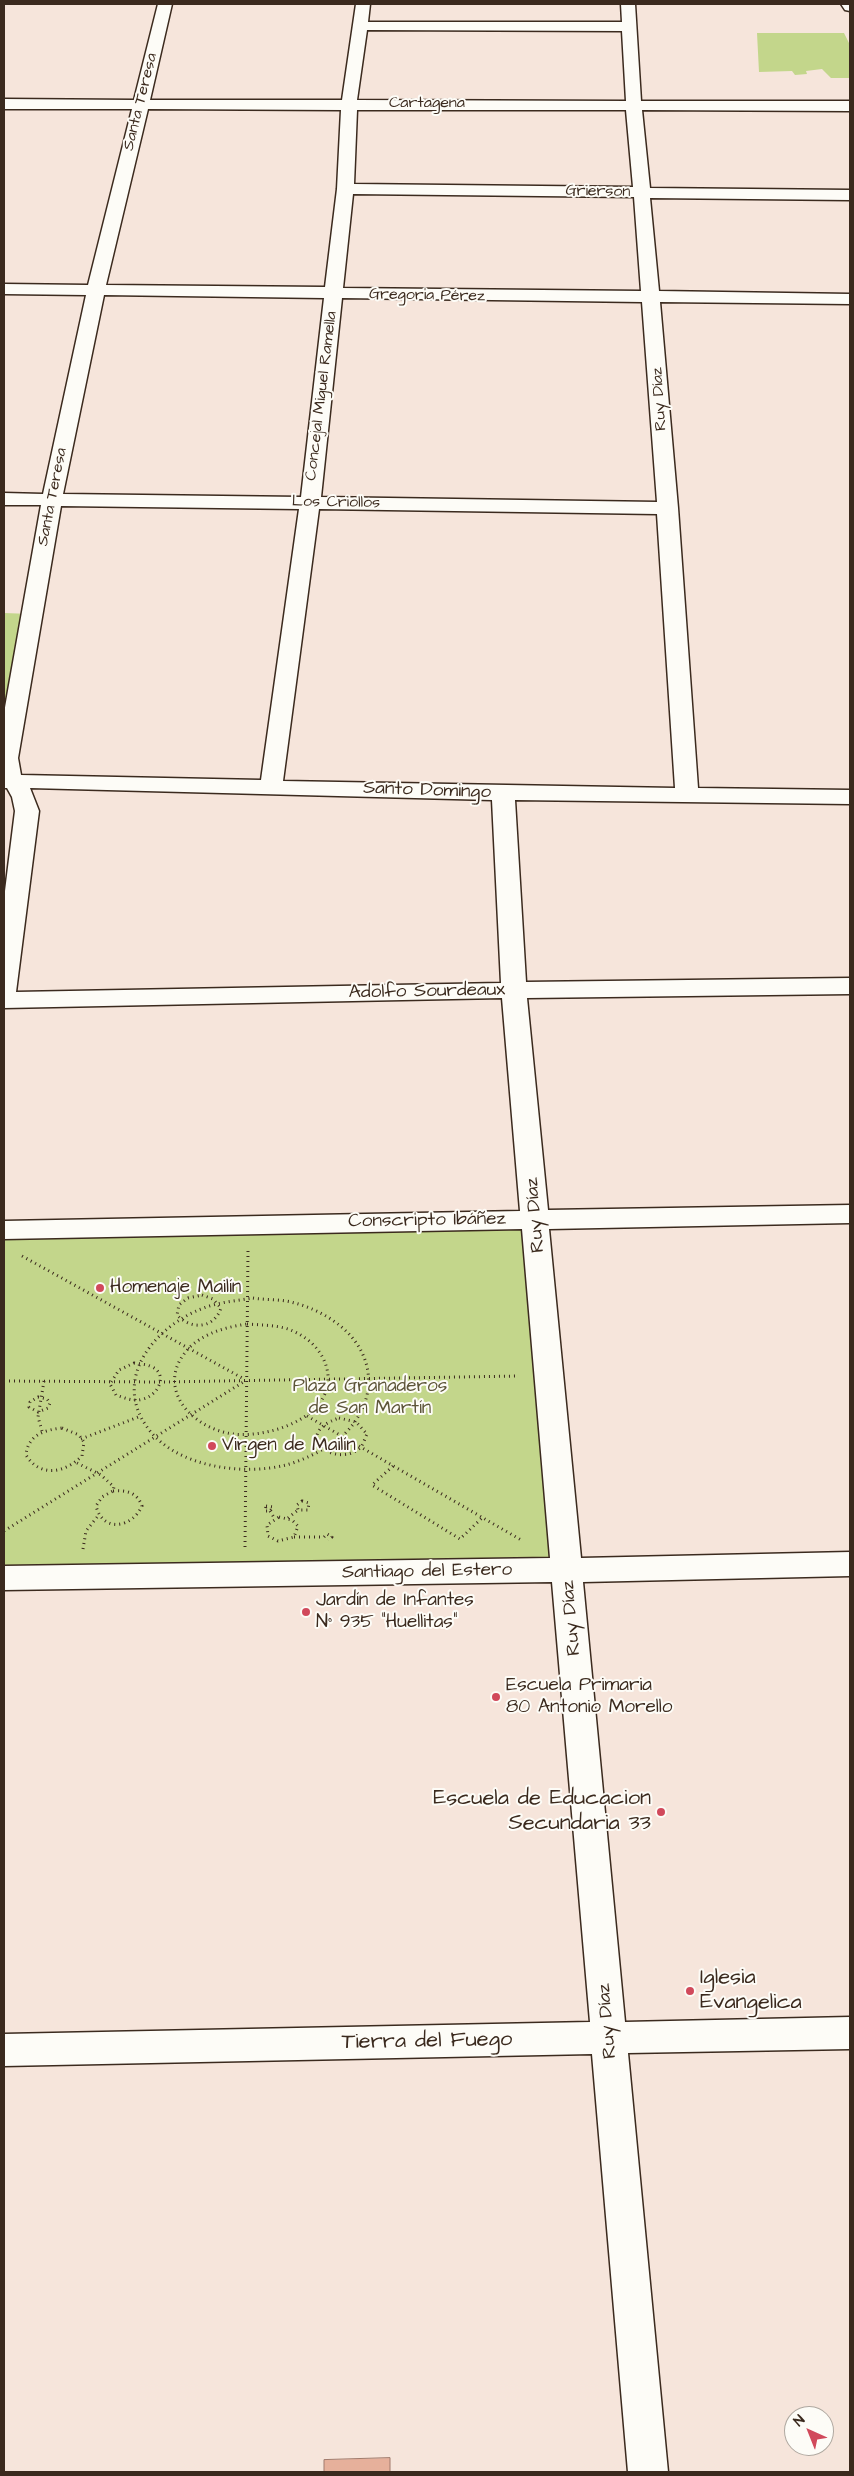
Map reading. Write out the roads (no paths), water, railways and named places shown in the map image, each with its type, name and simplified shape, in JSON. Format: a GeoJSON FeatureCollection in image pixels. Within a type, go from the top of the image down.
{"type":"FeatureCollection","features":[{"type":"Feature","properties":{"kind":"street","name":"Santa Teresa"},"geometry":{"type":"LineString","coordinates":[[4,991],[27,811],[26,799],[8,781],[7,758],[52,499],[96,290],[165,4]]}},
{"type":"Feature","properties":{"kind":"street","name":"Concejal Miguel Ramella"},"geometry":{"type":"LineString","coordinates":[[271,787],[310,503],[345,189],[349,104],[363,4]]}},
{"type":"Feature","properties":{"kind":"street","name":"Ruy Díaz"},"geometry":{"type":"LineString","coordinates":[[628,4],[634,104],[652,298],[668,508],[687,795]]}},
{"type":"Feature","properties":{"kind":"street"},"geometry":{"type":"LineString","coordinates":[[361,26],[630,27]]}},
{"type":"Feature","properties":{"kind":"street","name":"Cartagena"},"geometry":{"type":"LineString","coordinates":[[4,104],[850,106]]}},
{"type":"Feature","properties":{"kind":"street","name":"Grierson"},"geometry":{"type":"LineString","coordinates":[[345,189],[850,194]]}},
{"type":"Feature","properties":{"kind":"street","name":"Gregoria Pérez"},"geometry":{"type":"LineString","coordinates":[[4,289],[334,295],[850,299]]}},
{"type":"Feature","properties":{"kind":"street","name":"Los Criollos"},"geometry":{"type":"LineString","coordinates":[[4,499],[668,508]]}},
{"type":"Feature","properties":{"kind":"street","name":"Santo Domingo"},"geometry":{"type":"LineString","coordinates":[[8,781],[503,793],[850,797]]}},
{"type":"Feature","properties":{"kind":"street","name":"Ruy Díaz"},"geometry":{"type":"LineString","coordinates":[[503,793],[514,990],[568,1570],[648,2472]]}},
{"type":"Feature","properties":{"kind":"street","name":"Adolfo Sourdeaux"},"geometry":{"type":"LineString","coordinates":[[4,1000],[514,990],[850,986]]}},
{"type":"Feature","properties":{"kind":"street","name":"Conscripto Ibáñez"},"geometry":{"type":"LineString","coordinates":[[4,1230],[850,1214]]}},
{"type":"Feature","properties":{"kind":"street","name":"Santiago del Estero"},"geometry":{"type":"LineString","coordinates":[[4,1578],[850,1564]]}},
{"type":"Feature","properties":{"kind":"street","name":"Tierra del Fuego"},"geometry":{"type":"LineString","coordinates":[[4,2050],[850,2033]]}},
{"type":"Feature","properties":{"kind":"place","name":"Homenaje Mailín"},"geometry":{"type":"Point","coordinates":[100,1288]}},
{"type":"Feature","properties":{"kind":"place","name":"Virgen de Mailín"},"geometry":{"type":"Point","coordinates":[212,1446]}},
{"type":"Feature","properties":{"kind":"place","name":"Jardín de Infantes N° 935 \"Huellitas\""},"geometry":{"type":"Point","coordinates":[306,1612]}},
{"type":"Feature","properties":{"kind":"place","name":"Escuela Primaria 80 Antonio Morello"},"geometry":{"type":"Point","coordinates":[496,1697]}},
{"type":"Feature","properties":{"kind":"place","name":"Escuela de Educacion Secundaria 33"},"geometry":{"type":"Point","coordinates":[661,1812]}},
{"type":"Feature","properties":{"kind":"place","name":"Iglesia Evangelica"},"geometry":{"type":"Point","coordinates":[690,1991]}},
{"type":"Feature","properties":{"kind":"park label","name":"Plaza Granaderos de San Martín"},"geometry":{"type":"Point","coordinates":[370,1398]}}]}
